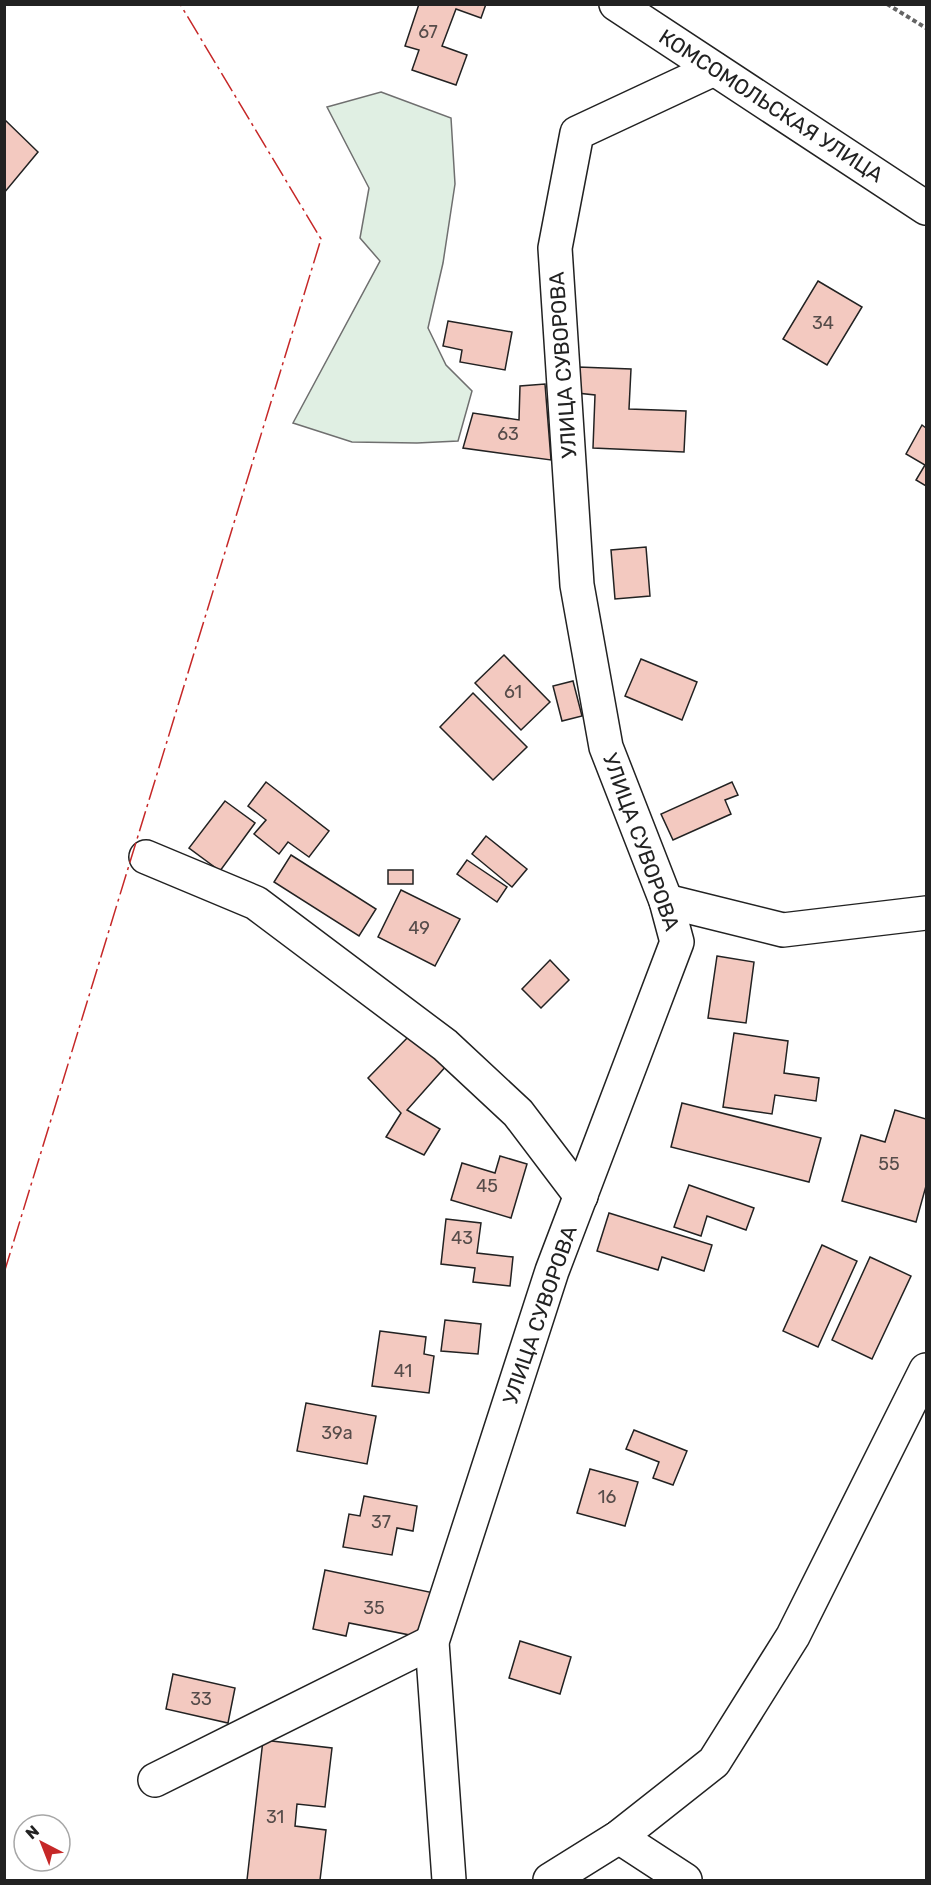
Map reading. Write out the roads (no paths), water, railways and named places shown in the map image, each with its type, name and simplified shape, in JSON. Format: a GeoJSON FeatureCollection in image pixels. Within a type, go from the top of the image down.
{"type":"FeatureCollection","features":[{"type":"Feature","properties":{"kind":"street","name":"КОМСОМОЛЬСКАЯ УЛИЦА"},"geometry":{"type":"LineString","coordinates":[[616,4],[927,208]]}},
{"type":"Feature","properties":{"kind":"street","name":"УЛИЦА СУВОРОВА"},"geometry":{"type":"LineString","coordinates":[[450,1881],[432,1642],[552,1271],[677,942],[666,901],[606,747],[577,585],[555,248],[577,134],[714,69]]}},
{"type":"Feature","properties":{"kind":"street"},"geometry":{"type":"LineString","coordinates":[[146,857],[256,903],[445,1045],[518,1113],[581,1196]]}},
{"type":"Feature","properties":{"kind":"street"},"geometry":{"type":"LineString","coordinates":[[666,901],[783,930],[927,913]]}},
{"type":"Feature","properties":{"kind":"street"},"geometry":{"type":"LineString","coordinates":[[550,1881],[619,1838],[714,1762],[793,1636],[927,1370]]}},
{"type":"Feature","properties":{"kind":"street"},"geometry":{"type":"LineString","coordinates":[[155,1780],[432,1642]]}},
{"type":"Feature","properties":{"kind":"street"},"geometry":{"type":"LineString","coordinates":[[619,1838],[685,1881]]}}]}
